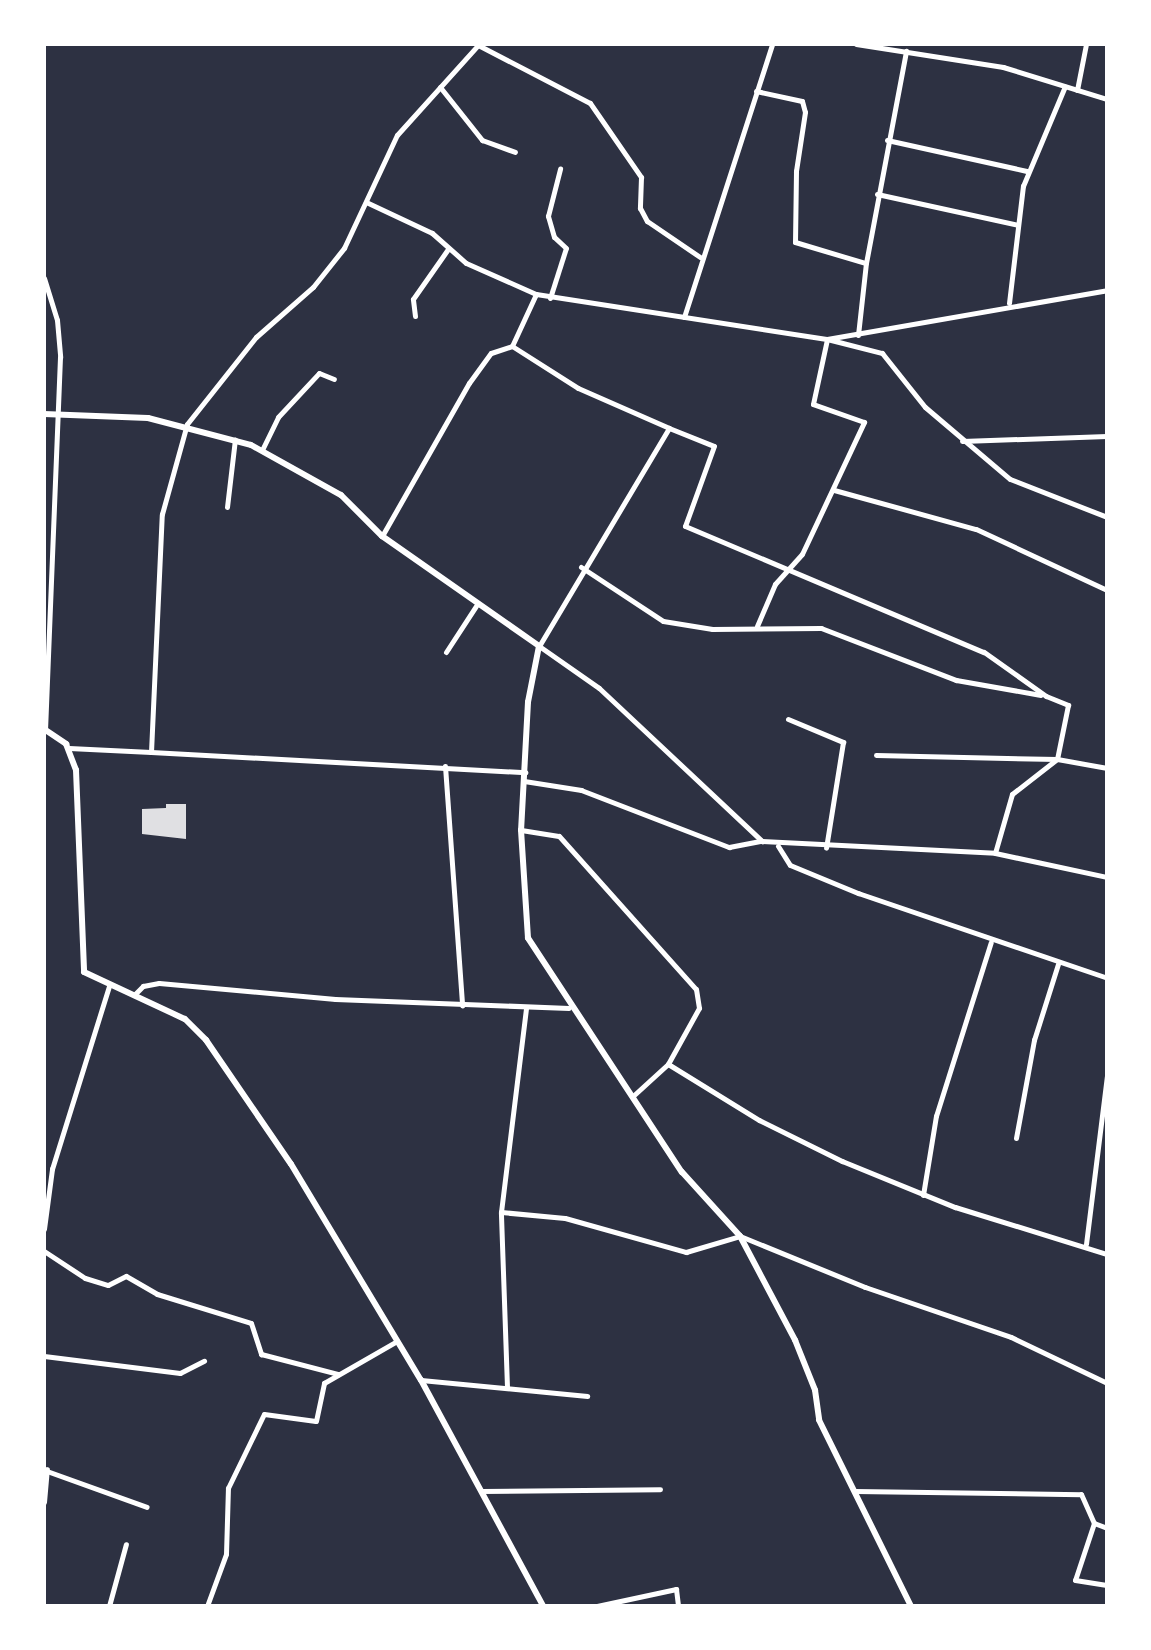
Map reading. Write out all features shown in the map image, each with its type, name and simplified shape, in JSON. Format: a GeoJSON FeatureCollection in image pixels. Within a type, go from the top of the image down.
{"type":"FeatureCollection","features":[{"type":"Feature","properties":{"kind":"street"},"geometry":{"type":"LineString","coordinates":[[151,752],[162,514],[187,424],[256,337],[313,287],[344,248],[397,135],[478,44],[590,103],[641,177],[640,208],[647,221],[700,257]]}},
{"type":"Feature","properties":{"kind":"street"},"geometry":{"type":"LineString","coordinates":[[684,317],[700,257],[772,44]]}},
{"type":"Feature","properties":{"kind":"street"},"geometry":{"type":"LineString","coordinates":[[856,44],[1003,67],[1107,99]]}},
{"type":"Feature","properties":{"kind":"street"},"geometry":{"type":"LineString","coordinates":[[1077,90],[1086,44]]}},
{"type":"Feature","properties":{"kind":"street"},"geometry":{"type":"LineString","coordinates":[[858,335],[877,194],[906,51]]}},
{"type":"Feature","properties":{"kind":"street"},"geometry":{"type":"LineString","coordinates":[[1009,303],[1027,172],[1065,86]]}},
{"type":"Feature","properties":{"kind":"street"},"geometry":{"type":"LineString","coordinates":[[440,87],[482,140],[515,152]]}},
{"type":"Feature","properties":{"kind":"street"},"geometry":{"type":"LineString","coordinates":[[756,91],[802,101],[795,242],[866,263]]}},
{"type":"Feature","properties":{"kind":"street"},"geometry":{"type":"LineString","coordinates":[[887,140],[1027,172]]}},
{"type":"Feature","properties":{"kind":"street"},"geometry":{"type":"LineString","coordinates":[[550,298],[566,248],[554,237],[548,216],[560,169]]}},
{"type":"Feature","properties":{"kind":"street"},"geometry":{"type":"LineString","coordinates":[[877,194],[1018,225]]}},
{"type":"Feature","properties":{"kind":"street"},"geometry":{"type":"LineString","coordinates":[[366,202],[432,233],[448,249],[536,294],[827,339],[882,353],[961,441],[1010,479],[1107,517]]}},
{"type":"Feature","properties":{"kind":"street"},"geometry":{"type":"LineString","coordinates":[[415,316],[413,299],[448,249]]}},
{"type":"Feature","properties":{"kind":"street"},"geometry":{"type":"LineString","coordinates":[[44,278],[59,337],[45,729],[69,748],[525,772]]}},
{"type":"Feature","properties":{"kind":"street"},"geometry":{"type":"LineString","coordinates":[[827,339],[1009,303],[1107,290]]}},
{"type":"Feature","properties":{"kind":"street"},"geometry":{"type":"LineString","coordinates":[[382,536],[469,383],[491,353],[512,346],[536,294]]}},
{"type":"Feature","properties":{"kind":"street"},"geometry":{"type":"LineString","coordinates":[[757,626],[775,584],[790,568],[834,490],[864,422],[813,404],[827,339]]}},
{"type":"Feature","properties":{"kind":"street"},"geometry":{"type":"LineString","coordinates":[[512,346],[578,388],[714,446],[685,526],[984,652],[1046,696]]}},
{"type":"Feature","properties":{"kind":"street"},"geometry":{"type":"LineString","coordinates":[[262,450],[278,417],[319,373],[334,379]]}},
{"type":"Feature","properties":{"kind":"street"},"geometry":{"type":"LineString","coordinates":[[44,414],[187,424],[262,450],[341,495],[382,536],[476,606],[599,688],[762,841],[778,846],[995,853],[1107,877]]}},
{"type":"Feature","properties":{"kind":"street"},"geometry":{"type":"LineString","coordinates":[[669,428],[581,567],[539,646],[528,702],[521,830],[528,938],[569,1008],[634,1095],[682,1172],[740,1236],[795,1340],[815,1390],[819,1420],[911,1606]]}},
{"type":"Feature","properties":{"kind":"street"},"geometry":{"type":"LineString","coordinates":[[961,441],[1107,436]]}},
{"type":"Feature","properties":{"kind":"street"},"geometry":{"type":"LineString","coordinates":[[227,507],[235,439]]}},
{"type":"Feature","properties":{"kind":"street"},"geometry":{"type":"LineString","coordinates":[[834,490],[976,529],[1107,590]]}},
{"type":"Feature","properties":{"kind":"street"},"geometry":{"type":"LineString","coordinates":[[581,567],[663,621],[712,629],[757,626],[834,631],[956,680],[1046,696],[1068,705],[1057,759],[1012,794],[995,853]]}},
{"type":"Feature","properties":{"kind":"street"},"geometry":{"type":"LineString","coordinates":[[446,652],[476,606]]}},
{"type":"Feature","properties":{"kind":"street"},"geometry":{"type":"LineString","coordinates":[[788,719],[843,742],[826,848]]}},
{"type":"Feature","properties":{"kind":"street"},"geometry":{"type":"LineString","coordinates":[[69,748],[76,775],[81,962],[88,976],[185,1019],[206,1040],[291,1164],[421,1380],[543,1606]]}},
{"type":"Feature","properties":{"kind":"street"},"geometry":{"type":"LineString","coordinates":[[876,755],[1057,759],[1107,768]]}},
{"type":"Feature","properties":{"kind":"street"},"geometry":{"type":"LineString","coordinates":[[445,766],[462,1005]]}},
{"type":"Feature","properties":{"kind":"street"},"geometry":{"type":"LineString","coordinates":[[524,781],[581,790],[729,847],[762,841]]}},
{"type":"Feature","properties":{"kind":"street"},"geometry":{"type":"LineString","coordinates":[[521,830],[559,836],[696,989],[699,1008],[668,1064],[634,1095]]}},
{"type":"Feature","properties":{"kind":"street"},"geometry":{"type":"LineString","coordinates":[[778,846],[790,865],[991,942],[1107,978]]}},
{"type":"Feature","properties":{"kind":"street"},"geometry":{"type":"LineString","coordinates":[[923,1195],[940,1101],[991,942]]}},
{"type":"Feature","properties":{"kind":"street"},"geometry":{"type":"LineString","coordinates":[[1016,1138],[1034,1040],[1058,964]]}},
{"type":"Feature","properties":{"kind":"street"},"geometry":{"type":"LineString","coordinates":[[134,995],[143,986],[173,983],[462,1005],[569,1008]]}},
{"type":"Feature","properties":{"kind":"street"},"geometry":{"type":"LineString","coordinates":[[44,1229],[52,1169],[109,986]]}},
{"type":"Feature","properties":{"kind":"street"},"geometry":{"type":"LineString","coordinates":[[507,1387],[501,1212],[526,1008]]}},
{"type":"Feature","properties":{"kind":"street"},"geometry":{"type":"LineString","coordinates":[[668,1064],[780,1131],[923,1195],[1086,1244],[1107,1254]]}},
{"type":"Feature","properties":{"kind":"street"},"geometry":{"type":"LineString","coordinates":[[1086,1244],[1099,1165],[1107,1076]]}},
{"type":"Feature","properties":{"kind":"street"},"geometry":{"type":"LineString","coordinates":[[1099,1165],[1107,1164]]}},
{"type":"Feature","properties":{"kind":"street"},"geometry":{"type":"LineString","coordinates":[[501,1212],[565,1218],[686,1252],[740,1236],[865,1287],[1011,1337],[1107,1383]]}},
{"type":"Feature","properties":{"kind":"street"},"geometry":{"type":"LineString","coordinates":[[44,1251],[85,1278],[108,1285],[126,1276],[157,1294],[251,1323],[261,1354],[339,1374]]}},
{"type":"Feature","properties":{"kind":"street"},"geometry":{"type":"LineString","coordinates":[[207,1606],[226,1554],[228,1488],[264,1414],[316,1421],[324,1383],[397,1341]]}},
{"type":"Feature","properties":{"kind":"street"},"geometry":{"type":"LineString","coordinates":[[44,1356],[180,1373],[204,1361]]}},
{"type":"Feature","properties":{"kind":"street"},"geometry":{"type":"LineString","coordinates":[[421,1380],[587,1396]]}},
{"type":"Feature","properties":{"kind":"street"},"geometry":{"type":"LineString","coordinates":[[44,1502],[46,1470],[147,1507]]}},
{"type":"Feature","properties":{"kind":"street"},"geometry":{"type":"LineString","coordinates":[[482,1491],[660,1489]]}},
{"type":"Feature","properties":{"kind":"street"},"geometry":{"type":"LineString","coordinates":[[855,1491],[1081,1494],[1094,1523],[1075,1580],[1107,1585]]}},
{"type":"Feature","properties":{"kind":"street"},"geometry":{"type":"LineString","coordinates":[[1094,1523],[1107,1528]]}},
{"type":"Feature","properties":{"kind":"street"},"geometry":{"type":"LineString","coordinates":[[109,1606],[126,1544]]}},
{"type":"Feature","properties":{"kind":"street"},"geometry":{"type":"LineString","coordinates":[[597,1606],[676,1589],[678,1606]]}},
{"type":"Feature","properties":{"kind":"building"},"geometry":{"type":"Polygon","coordinates":[[[166,804],[186,804],[186,839],[142,834],[142,809],[166,808],[166,804]]]}}]}
